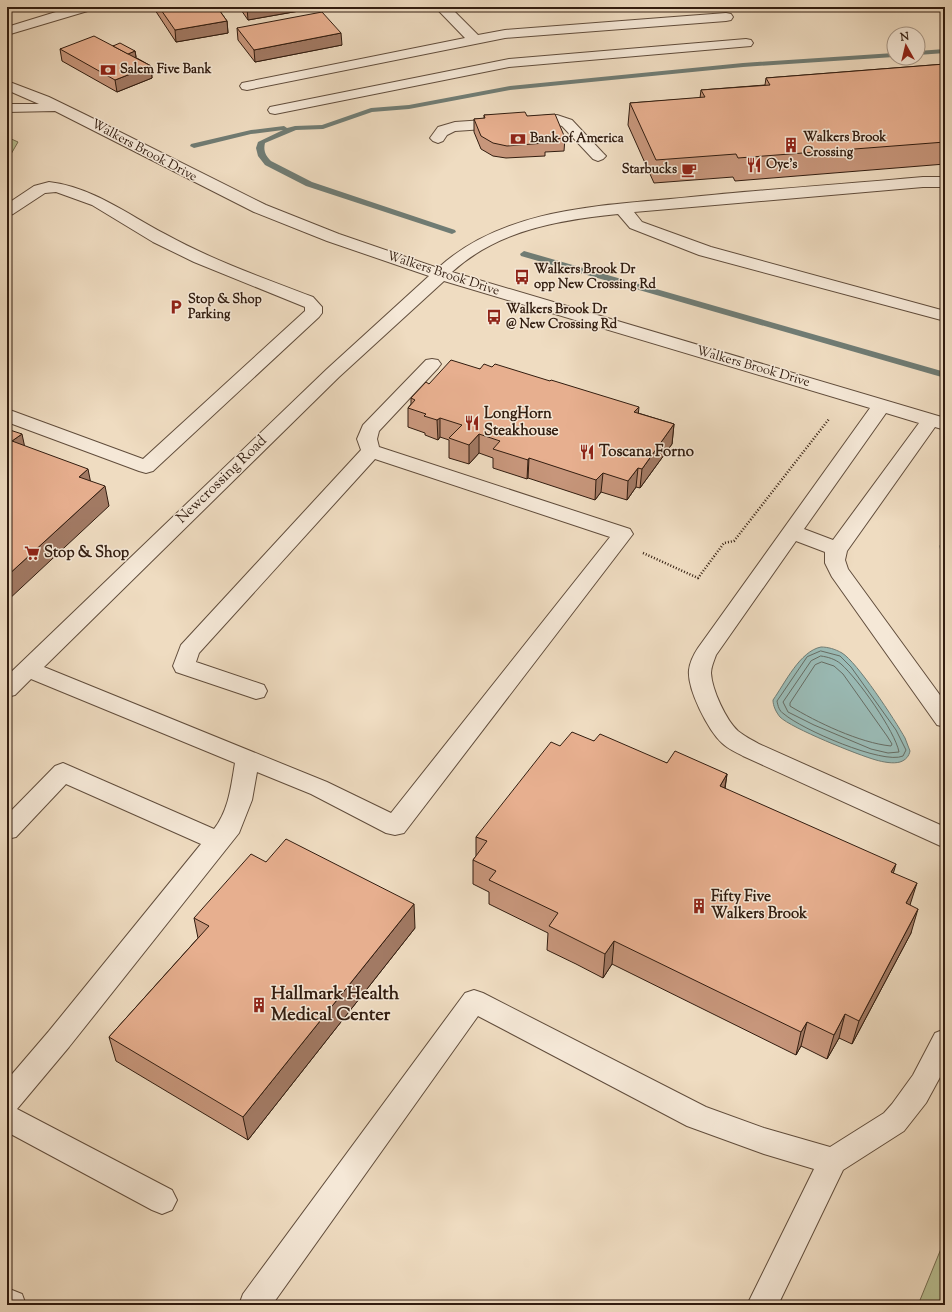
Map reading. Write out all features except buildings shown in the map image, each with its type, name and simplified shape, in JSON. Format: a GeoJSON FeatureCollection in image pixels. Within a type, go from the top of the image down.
{"type":"FeatureCollection","features":[{"type":"Feature","properties":{"kind":"street"},"geometry":{"type":"LineString","coordinates":[[7,31],[86,7]]}},
{"type":"Feature","properties":{"kind":"street"},"geometry":{"type":"LineString","coordinates":[[442,7],[494,48]]}},
{"type":"Feature","properties":{"kind":"street"},"geometry":{"type":"LineString","coordinates":[[247,86],[472,56],[494,48],[505,34],[726,17]]}},
{"type":"Feature","properties":{"kind":"street"},"geometry":{"type":"LineString","coordinates":[[275,110],[472,56],[494,48],[746,43]]}},
{"type":"Feature","properties":{"kind":"street","name":"Walkers Brook Drive"},"geometry":{"type":"LineString","coordinates":[[7,85],[64,111],[252,206],[341,241],[441,275],[938,422]]}},
{"type":"Feature","properties":{"kind":"street"},"geometry":{"type":"LineString","coordinates":[[7,108],[40,108],[64,111]]}},
{"type":"Feature","properties":{"kind":"street"},"geometry":{"type":"LineString","coordinates":[[438,138],[443,130],[458,126],[557,119],[567,123],[598,156]]}},
{"type":"Feature","properties":{"kind":"street","name":"Newcrossing Road"},"geometry":{"type":"LineString","coordinates":[[7,689],[328,379],[468,251],[491,238],[512,230],[538,223],[588,213],[722,198],[923,182],[945,182]]}},
{"type":"Feature","properties":{"kind":"street"},"geometry":{"type":"LineString","coordinates":[[7,211],[40,189],[49,187],[58,188],[98,202],[159,238],[257,282],[307,301],[313,306],[314,309],[313,313],[146,467],[7,415]]}},
{"type":"Feature","properties":{"kind":"street"},"geometry":{"type":"LineString","coordinates":[[623,209],[638,226],[705,251],[945,316]]}},
{"type":"Feature","properties":{"kind":"street"},"geometry":{"type":"LineString","coordinates":[[371,451],[367,439],[370,429],[432,364]]}},
{"type":"Feature","properties":{"kind":"street"},"geometry":{"type":"LineString","coordinates":[[882,405],[706,653],[701,664],[701,681],[716,718],[730,736],[751,750],[945,838]]}},
{"type":"Feature","properties":{"kind":"street"},"geometry":{"type":"LineString","coordinates":[[938,422],[837,549],[834,562],[839,572],[945,719]]}},
{"type":"Feature","properties":{"kind":"street"},"geometry":{"type":"LineString","coordinates":[[28,669],[319,788],[395,826],[623,534],[371,451]]}},
{"type":"Feature","properties":{"kind":"street"},"geometry":{"type":"LineString","coordinates":[[256,692],[184,666],[189,650],[371,451]]}},
{"type":"Feature","properties":{"kind":"street"},"geometry":{"type":"LineString","coordinates":[[792,532],[837,549]]}},
{"type":"Feature","properties":{"kind":"street"},"geometry":{"type":"LineString","coordinates":[[7,1100],[59,1039],[230,826],[240,800],[247,759]]}},
{"type":"Feature","properties":{"kind":"street"},"geometry":{"type":"LineString","coordinates":[[7,830],[63,772],[218,841]]}},
{"type":"Feature","properties":{"kind":"street"},"geometry":{"type":"LineString","coordinates":[[254,1305],[474,1001],[697,1117],[764,1141],[833,1161]]}},
{"type":"Feature","properties":{"kind":"street"},"geometry":{"type":"LineString","coordinates":[[762,1305],[833,1161],[894,1122],[901,1115],[914,1098],[945,1041]]}},
{"type":"Feature","properties":{"kind":"street"},"geometry":{"type":"LineString","coordinates":[[7,1118],[162,1200]]}},
{"type":"Feature","properties":{"kind":"street"},"geometry":{"type":"LineString","coordinates":[[7,1303],[11,1305]]}},
{"type":"Feature","properties":{"kind":"path"},"geometry":{"type":"LineString","coordinates":[[616,542],[652,556],[698,578],[724,543],[734,541],[829,419]]}},
{"type":"Feature","properties":{"kind":"green space"},"geometry":{"type":"Polygon","coordinates":[[[7,137],[18,142],[7,161],[7,137]]]}},
{"type":"Feature","properties":{"kind":"green space"},"geometry":{"type":"Polygon","coordinates":[[[945,1239],[945,1305],[918,1305],[945,1239]]]}},
{"type":"Feature","properties":{"kind":"water"},"geometry":{"type":"Polygon","coordinates":[[[945,533],[945,579],[940,546],[945,533]]]}},
{"type":"Feature","properties":{"kind":"water"},"geometry":{"type":"Polygon","coordinates":[[[821,647],[832,648],[842,653],[849,658],[866,679],[905,738],[910,751],[904,760],[897,763],[891,763],[867,757],[810,734],[780,717],[774,707],[773,700],[800,661],[813,650],[821,647]]]}},
{"type":"Feature","properties":{"kind":"waterway"},"geometry":{"type":"LineString","coordinates":[[926,52],[945,51]]}},
{"type":"Feature","properties":{"kind":"waterway"},"geometry":{"type":"LineString","coordinates":[[452,232],[309,184],[268,163],[262,156],[260,148],[262,142],[295,128],[323,127],[371,110],[409,107],[510,88],[743,65],[886,56]]}},
{"type":"Feature","properties":{"kind":"waterway"},"geometry":{"type":"LineString","coordinates":[[194,146],[251,132],[284,128]]}},
{"type":"Feature","properties":{"kind":"waterway"},"geometry":{"type":"LineString","coordinates":[[524,254],[945,375]]}},
{"type":"Feature","properties":{"kind":"place","name":"Salem Five Bank"},"geometry":{"type":"Point","coordinates":[108,70]}},
{"type":"Feature","properties":{"kind":"place","name":"Bank of America"},"geometry":{"type":"Point","coordinates":[518,139]}},
{"type":"Feature","properties":{"kind":"place","name":"Walkers Brook Crossing"},"geometry":{"type":"Point","coordinates":[791,145]}},
{"type":"Feature","properties":{"kind":"place","name":"Oye's"},"geometry":{"type":"Point","coordinates":[754,165]}},
{"type":"Feature","properties":{"kind":"place","name":"Starbucks"},"geometry":{"type":"Point","coordinates":[689,170]}},
{"type":"Feature","properties":{"kind":"place","name":"Walkers Brook Dr opp New Crossing Rd"},"geometry":{"type":"Point","coordinates":[522,277]}},
{"type":"Feature","properties":{"kind":"place","name":"Stop & Shop Parking"},"geometry":{"type":"Point","coordinates":[176,307]}},
{"type":"Feature","properties":{"kind":"place","name":"Walkers Brook Dr @ New Crossing Rd"},"geometry":{"type":"Point","coordinates":[494,317]}},
{"type":"Feature","properties":{"kind":"place","name":"LongHorn Steakhouse"},"geometry":{"type":"Point","coordinates":[472,423]}},
{"type":"Feature","properties":{"kind":"place","name":"Toscana Forno"},"geometry":{"type":"Point","coordinates":[587,452]}},
{"type":"Feature","properties":{"kind":"place","name":"Stop & Shop"},"geometry":{"type":"Point","coordinates":[32,553]}},
{"type":"Feature","properties":{"kind":"place","name":"Fifty Five Walkers Brook"},"geometry":{"type":"Point","coordinates":[699,906]}},
{"type":"Feature","properties":{"kind":"place","name":"Hallmark Health Medical Center"},"geometry":{"type":"Point","coordinates":[259,1005]}}]}
